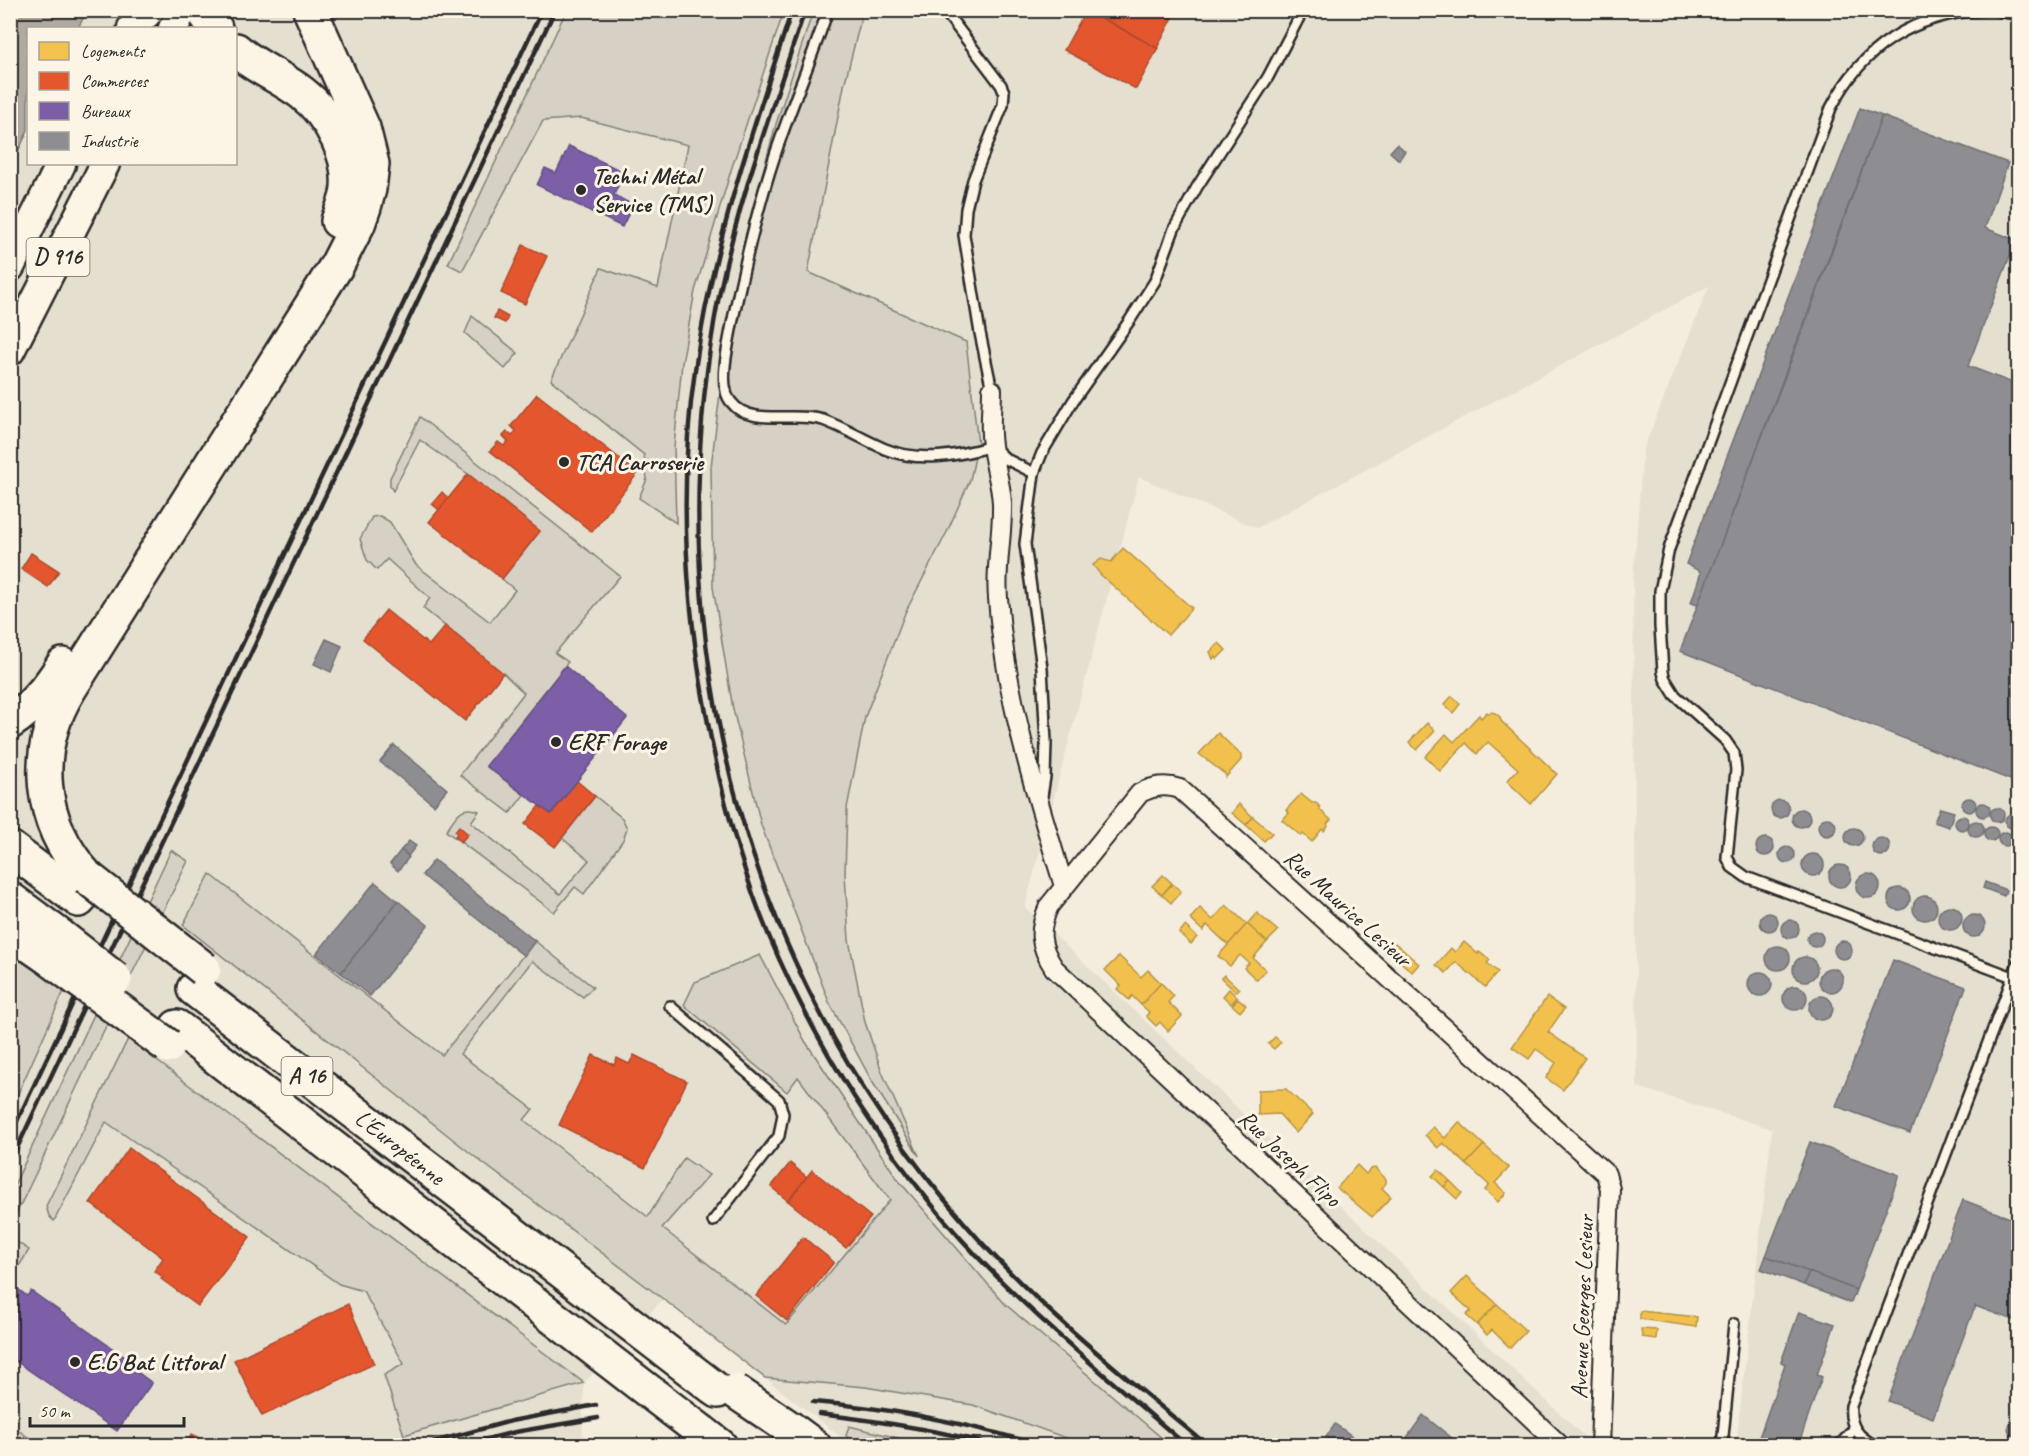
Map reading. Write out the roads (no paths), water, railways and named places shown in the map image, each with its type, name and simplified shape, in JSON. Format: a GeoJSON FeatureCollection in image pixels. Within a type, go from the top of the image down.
{"type":"FeatureCollection","features":[{"type":"Feature","properties":{"kind":"highway"},"geometry":{"type":"LineString","coordinates":[[204,10],[214,27]]}},
{"type":"Feature","properties":{"kind":"highway"},"geometry":{"type":"LineString","coordinates":[[298,10],[311,24],[330,54]]}},
{"type":"Feature","properties":{"kind":"highway"},"geometry":{"type":"LineString","coordinates":[[83,889],[52,819],[46,793],[44,778],[47,751],[57,711],[337,266],[364,207],[372,173],[369,147],[363,128],[310,10]]}},
{"type":"Feature","properties":{"kind":"highway"},"geometry":{"type":"LineString","coordinates":[[10,722],[34,704],[55,678],[316,266],[338,222],[347,193],[348,180],[343,153],[329,123],[301,92],[237,51]]}},
{"type":"Feature","properties":{"kind":"highway"},"geometry":{"type":"LineString","coordinates":[[237,69],[256,72],[286,82]]}},
{"type":"Feature","properties":{"kind":"highway","name":"L'Européenne"},"geometry":{"type":"LineString","coordinates":[[10,848],[83,889],[199,979],[420,1162],[545,1258],[790,1438]]}},
{"type":"Feature","properties":{"kind":"highway","name":"L'Européenne"},"geometry":{"type":"LineString","coordinates":[[10,899],[53,946],[172,1037],[398,1197],[700,1439]]}},
{"type":"Feature","properties":{"kind":"highway"},"geometry":{"type":"LineString","coordinates":[[10,939],[30,945],[53,946]]}},
{"type":"Feature","properties":{"kind":"main road"},"geometry":{"type":"LineString","coordinates":[[130,27],[137,10]]}},
{"type":"Feature","properties":{"kind":"main road"},"geometry":{"type":"LineString","coordinates":[[131,27],[150,10]]}},
{"type":"Feature","properties":{"kind":"main road"},"geometry":{"type":"LineString","coordinates":[[174,27],[183,10]]}},
{"type":"Feature","properties":{"kind":"main road","name":"D 916"},"geometry":{"type":"LineString","coordinates":[[10,267],[61,165]]}},
{"type":"Feature","properties":{"kind":"main road","name":"D 916"},"geometry":{"type":"LineString","coordinates":[[10,351],[104,165]]}},
{"type":"Feature","properties":{"kind":"street"},"geometry":{"type":"LineString","coordinates":[[992,390],[992,446],[999,472],[1002,502],[997,579],[1000,627],[1013,702],[1040,809],[1064,886]]}},
{"type":"Feature","properties":{"kind":"street","name":"Rue Maurice Lesieur"},"geometry":{"type":"LineString","coordinates":[[1064,886],[1140,794],[1155,786],[1163,785],[1180,789],[1604,1172]]}},
{"type":"Feature","properties":{"kind":"street","name":"Rue Joseph Flipo"},"geometry":{"type":"LineString","coordinates":[[1064,886],[1049,906],[1041,932],[1048,960],[1061,977],[1561,1446]]}},
{"type":"Feature","properties":{"kind":"street","name":"Avenue Georges Lesieur"},"geometry":{"type":"LineString","coordinates":[[1600,1446],[1610,1189],[1610,1183],[1604,1172]]}},
{"type":"Feature","properties":{"kind":"lane"},"geometry":{"type":"LineString","coordinates":[[828,10],[776,153],[744,264],[728,344],[726,391],[731,403],[740,411],[756,417],[814,417],[840,426],[887,450],[920,457],[961,455],[992,446],[1006,459],[1034,473]]}},
{"type":"Feature","properties":{"kind":"lane"},"geometry":{"type":"LineString","coordinates":[[945,10],[1004,92],[1003,105],[970,193],[964,235],[992,390]]}},
{"type":"Feature","properties":{"kind":"lane"},"geometry":{"type":"LineString","coordinates":[[1040,809],[1045,777],[1046,742],[1042,668],[1025,544],[1034,473],[1042,453],[1073,401],[1155,281],[1174,229],[1185,208],[1268,77],[1303,10]]}},
{"type":"Feature","properties":{"kind":"lane"},"geometry":{"type":"LineString","coordinates":[[1982,10],[1938,16],[1896,35],[1863,62],[1834,102],[1670,549],[1660,591],[1660,626],[1665,679],[1682,702],[1725,740],[1734,753],[1736,770],[1727,856],[1736,871],[1746,877],[2013,977]]}},
{"type":"Feature","properties":{"kind":"lane"},"geometry":{"type":"LineString","coordinates":[[1995,10],[2019,15]]}},
{"type":"Feature","properties":{"kind":"lane"},"geometry":{"type":"LineString","coordinates":[[1876,1446],[1854,1430],[1850,1414],[1851,1406],[2019,963]]}},
{"type":"Feature","properties":{"kind":"lane"},"geometry":{"type":"LineString","coordinates":[[670,1006],[779,1100],[783,1114],[779,1136],[713,1221]]}},
{"type":"Feature","properties":{"kind":"lane"},"geometry":{"type":"LineString","coordinates":[[1722,1446],[1734,1324]]}},
{"type":"Feature","properties":{"kind":"lane"},"geometry":{"type":"LineString","coordinates":[[1839,1446],[1854,1430]]}},
{"type":"Feature","properties":{"kind":"railway"},"geometry":{"type":"LineString","coordinates":[[10,1136],[542,10]]}},
{"type":"Feature","properties":{"kind":"railway"},"geometry":{"type":"LineString","coordinates":[[10,1163],[555,10]]}},
{"type":"Feature","properties":{"kind":"railway"},"geometry":{"type":"LineString","coordinates":[[792,10],[735,188],[723,233],[702,324],[690,412],[686,536],[692,619],[710,732],[730,820],[758,908],[802,1006],[860,1106],[904,1170],[987,1267],[1051,1329],[1187,1446]]}},
{"type":"Feature","properties":{"kind":"railway"},"geometry":{"type":"LineString","coordinates":[[805,10],[731,243],[714,323],[700,446],[700,567],[712,687],[738,804],[776,917],[827,1026],[891,1129],[967,1226],[994,1256],[1083,1340],[1208,1446]]}},
{"type":"Feature","properties":{"kind":"railway"},"geometry":{"type":"LineString","coordinates":[[813,1402],[871,1408],[929,1418],[986,1430],[1042,1446]]}},
{"type":"Feature","properties":{"kind":"railway"},"geometry":{"type":"LineString","coordinates":[[419,1446],[511,1421],[596,1405]]}},
{"type":"Feature","properties":{"kind":"railway"},"geometry":{"type":"LineString","coordinates":[[819,1414],[954,1435],[998,1446]]}},
{"type":"Feature","properties":{"kind":"railway"},"geometry":{"type":"LineString","coordinates":[[460,1446],[515,1432],[598,1418]]}},
{"type":"Feature","properties":{"kind":"place","name":"Techni Métal Service (TMS)"},"geometry":{"type":"Point","coordinates":[581,190]}},
{"type":"Feature","properties":{"kind":"place","name":"TCA Carroserie"},"geometry":{"type":"Point","coordinates":[564,462]}},
{"type":"Feature","properties":{"kind":"place","name":"ERF Forage"},"geometry":{"type":"Point","coordinates":[556,742]}},
{"type":"Feature","properties":{"kind":"place","name":"E.G Bat Littoral"},"geometry":{"type":"Point","coordinates":[75,1362]}}]}
